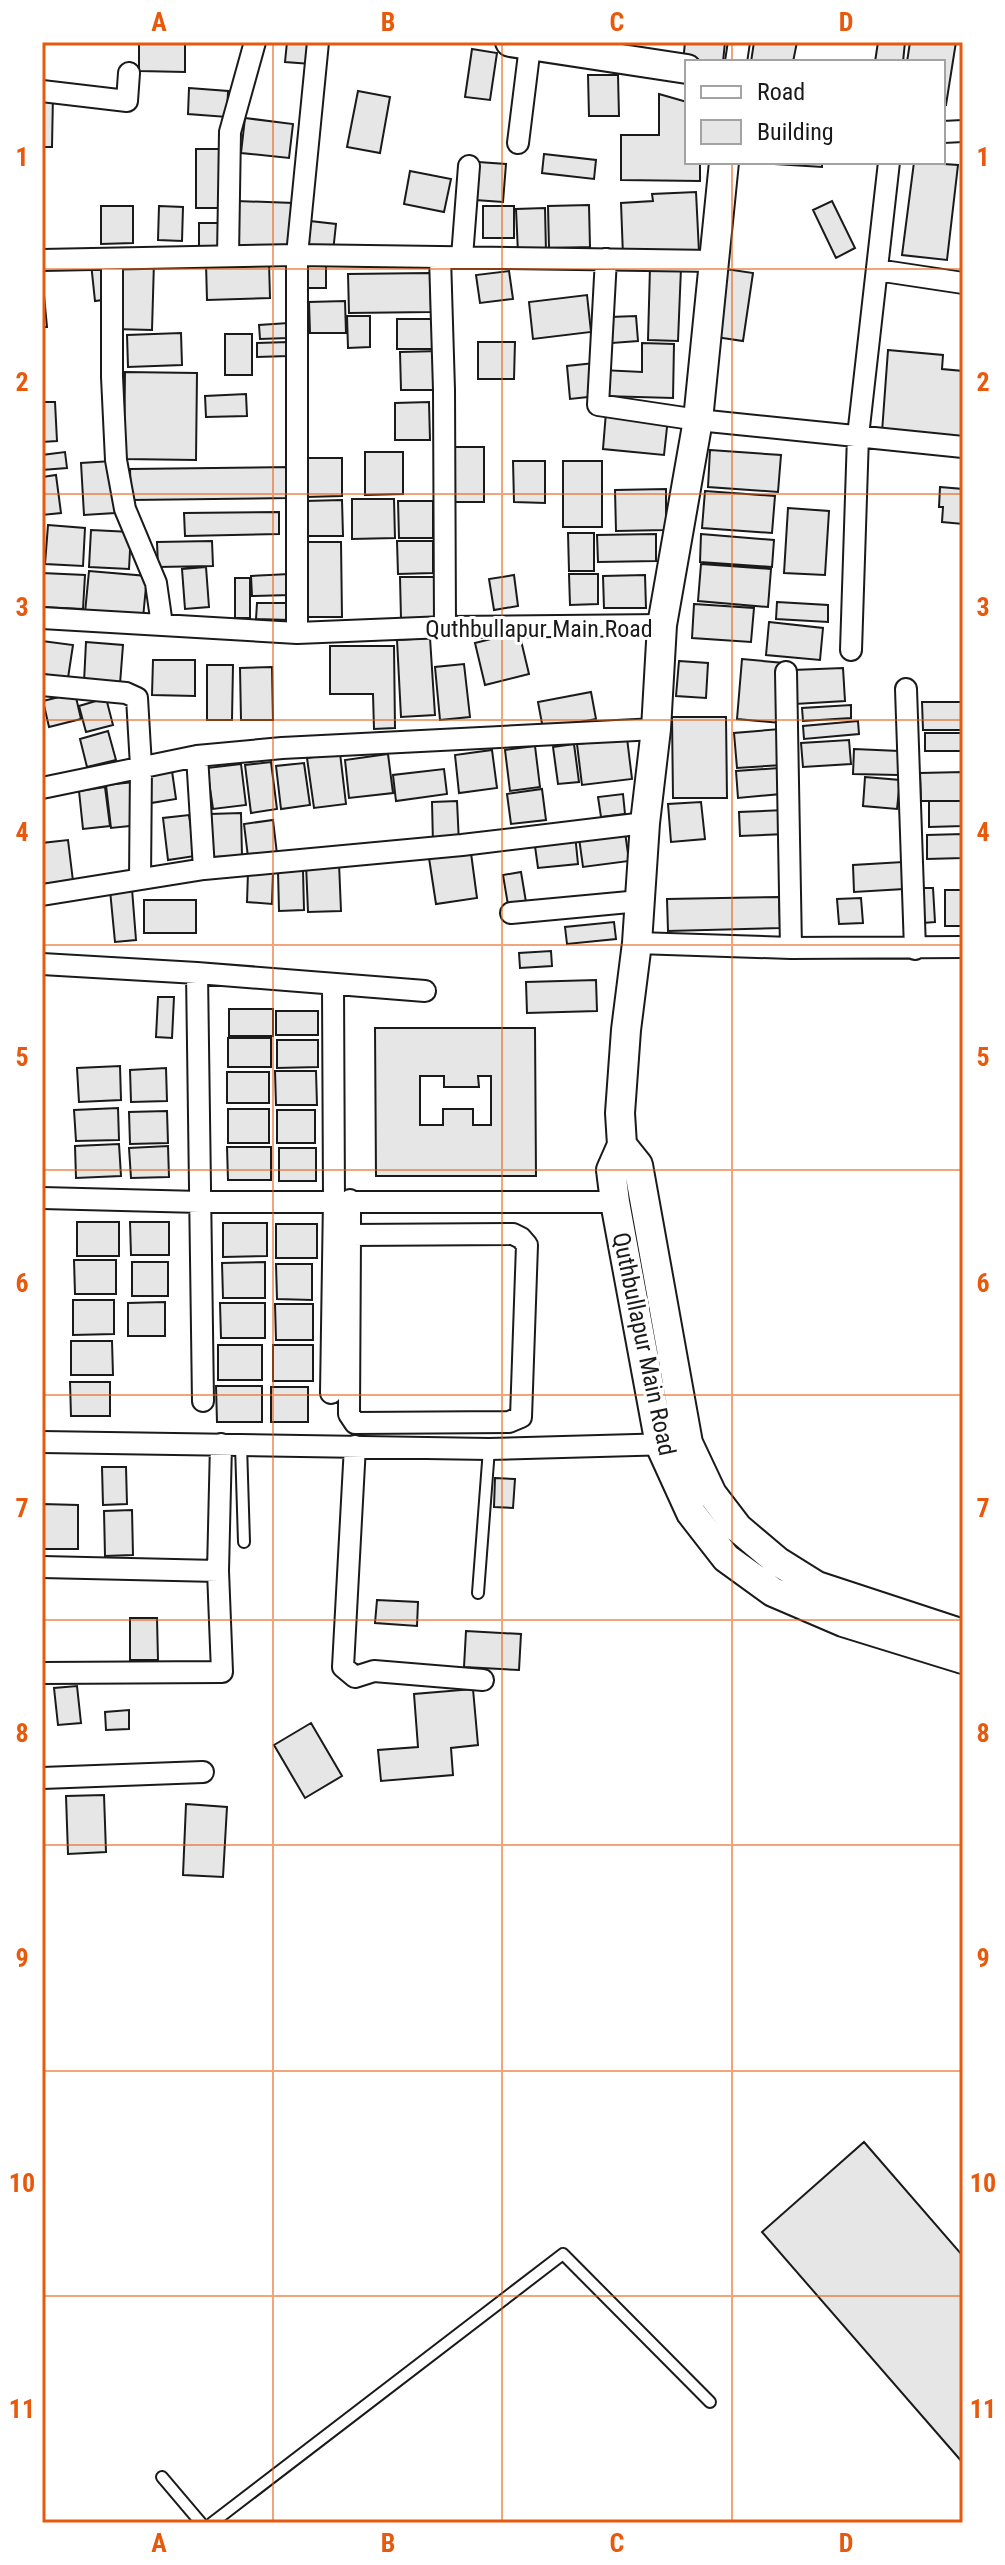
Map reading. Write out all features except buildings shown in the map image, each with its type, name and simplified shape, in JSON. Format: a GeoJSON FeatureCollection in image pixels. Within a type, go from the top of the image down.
{"type":"FeatureCollection","features":[{"type":"Feature","properties":{"kind":"main road"},"geometry":{"type":"LineString","coordinates":[[523,44],[685,69]]}},
{"type":"Feature","properties":{"kind":"main road"},"geometry":{"type":"LineString","coordinates":[[662,625],[698,420],[724,164]]}},
{"type":"Feature","properties":{"kind":"main road","name":"Quthbullapur Main Road"},"geometry":{"type":"LineString","coordinates":[[662,625],[637,943],[626,1030],[620,1113],[622,1145],[611,1170],[615,1202],[691,1513],[726,1558],[773,1592],[843,1622],[963,1659]]}},
{"type":"Feature","properties":{"kind":"main road","name":"Quthbullapur Main Road"},"geometry":{"type":"LineString","coordinates":[[622,1145],[638,1165],[674,1444],[738,1528],[777,1561],[817,1586],[963,1634]]}},
{"type":"Feature","properties":{"kind":"street"},"geometry":{"type":"LineString","coordinates":[[228,256],[230,132],[255,42]]}},
{"type":"Feature","properties":{"kind":"street"},"geometry":{"type":"LineString","coordinates":[[297,633],[297,255],[318,42]]}},
{"type":"Feature","properties":{"kind":"street"},"geometry":{"type":"LineString","coordinates":[[518,143],[523,44]]}},
{"type":"Feature","properties":{"kind":"street"},"geometry":{"type":"LineString","coordinates":[[42,91],[127,101],[129,73]]}},
{"type":"Feature","properties":{"kind":"street"},"geometry":{"type":"LineString","coordinates":[[851,650],[858,436],[889,164]]}},
{"type":"Feature","properties":{"kind":"street"},"geometry":{"type":"LineString","coordinates":[[462,257],[469,166]]}},
{"type":"Feature","properties":{"kind":"street"},"geometry":{"type":"LineString","coordinates":[[42,260],[297,255],[714,261]]}},
{"type":"Feature","properties":{"kind":"street"},"geometry":{"type":"LineString","coordinates":[[440,257],[445,627]]}},
{"type":"Feature","properties":{"kind":"street"},"geometry":{"type":"LineString","coordinates":[[112,259],[116,460],[125,509],[156,583],[162,625]]}},
{"type":"Feature","properties":{"kind":"street"},"geometry":{"type":"LineString","coordinates":[[606,259],[598,405],[698,420],[963,447]]}},
{"type":"Feature","properties":{"kind":"street"},"geometry":{"type":"LineString","coordinates":[[877,270],[963,283]]}},
{"type":"Feature","properties":{"kind":"street","name":"Quthbullapur Main Road"},"geometry":{"type":"LineString","coordinates":[[42,618],[297,633],[445,627],[662,625]]}},
{"type":"Feature","properties":{"kind":"street"},"geometry":{"type":"LineString","coordinates":[[786,672],[791,948]]}},
{"type":"Feature","properties":{"kind":"street"},"geometry":{"type":"LineString","coordinates":[[42,685],[132,694],[137,698],[141,766],[140,879]]}},
{"type":"Feature","properties":{"kind":"street"},"geometry":{"type":"LineString","coordinates":[[906,689],[915,949]]}},
{"type":"Feature","properties":{"kind":"street"},"geometry":{"type":"LineString","coordinates":[[42,788],[197,756],[282,748],[656,729]]}},
{"type":"Feature","properties":{"kind":"street"},"geometry":{"type":"LineString","coordinates":[[197,756],[204,869]]}},
{"type":"Feature","properties":{"kind":"street"},"geometry":{"type":"LineString","coordinates":[[42,895],[204,869],[462,845],[645,823]]}},
{"type":"Feature","properties":{"kind":"street"},"geometry":{"type":"LineString","coordinates":[[511,913],[640,901]]}},
{"type":"Feature","properties":{"kind":"street"},"geometry":{"type":"LineString","coordinates":[[637,943],[791,948],[963,947]]}},
{"type":"Feature","properties":{"kind":"street"},"geometry":{"type":"LineString","coordinates":[[42,964],[425,991]]}},
{"type":"Feature","properties":{"kind":"street"},"geometry":{"type":"LineString","coordinates":[[197,973],[203,1401]]}},
{"type":"Feature","properties":{"kind":"street"},"geometry":{"type":"LineString","coordinates":[[331,1393],[342,1200],[333,985]]}},
{"type":"Feature","properties":{"kind":"street"},"geometry":{"type":"LineString","coordinates":[[42,1198],[200,1202],[615,1202]]}},
{"type":"Feature","properties":{"kind":"street"},"geometry":{"type":"LineString","coordinates":[[342,1200],[350,1235],[349,1414],[355,1423],[509,1422],[521,1417],[527,1245],[521,1238],[513,1234],[350,1235]]}},
{"type":"Feature","properties":{"kind":"street"},"geometry":{"type":"LineString","coordinates":[[42,1442],[489,1449],[674,1444]]}},
{"type":"Feature","properties":{"kind":"street"},"geometry":{"type":"LineString","coordinates":[[42,1673],[222,1672],[218,1571],[231,1444]]}},
{"type":"Feature","properties":{"kind":"street"},"geometry":{"type":"LineString","coordinates":[[355,1446],[343,1667],[355,1677],[374,1671],[483,1680]]}},
{"type":"Feature","properties":{"kind":"street"},"geometry":{"type":"LineString","coordinates":[[42,1567],[218,1571]]}},
{"type":"Feature","properties":{"kind":"street"},"geometry":{"type":"LineString","coordinates":[[42,1778],[203,1772]]}},
{"type":"Feature","properties":{"kind":"lane"},"geometry":{"type":"LineString","coordinates":[[231,1444],[244,1542]]}},
{"type":"Feature","properties":{"kind":"lane"},"geometry":{"type":"LineString","coordinates":[[478,1593],[489,1449]]}},
{"type":"Feature","properties":{"kind":"lane"},"geometry":{"type":"LineString","coordinates":[[212,2523],[563,2254],[710,2402]]}},
{"type":"Feature","properties":{"kind":"lane"},"geometry":{"type":"LineString","coordinates":[[162,2477],[201,2523]]}}]}
